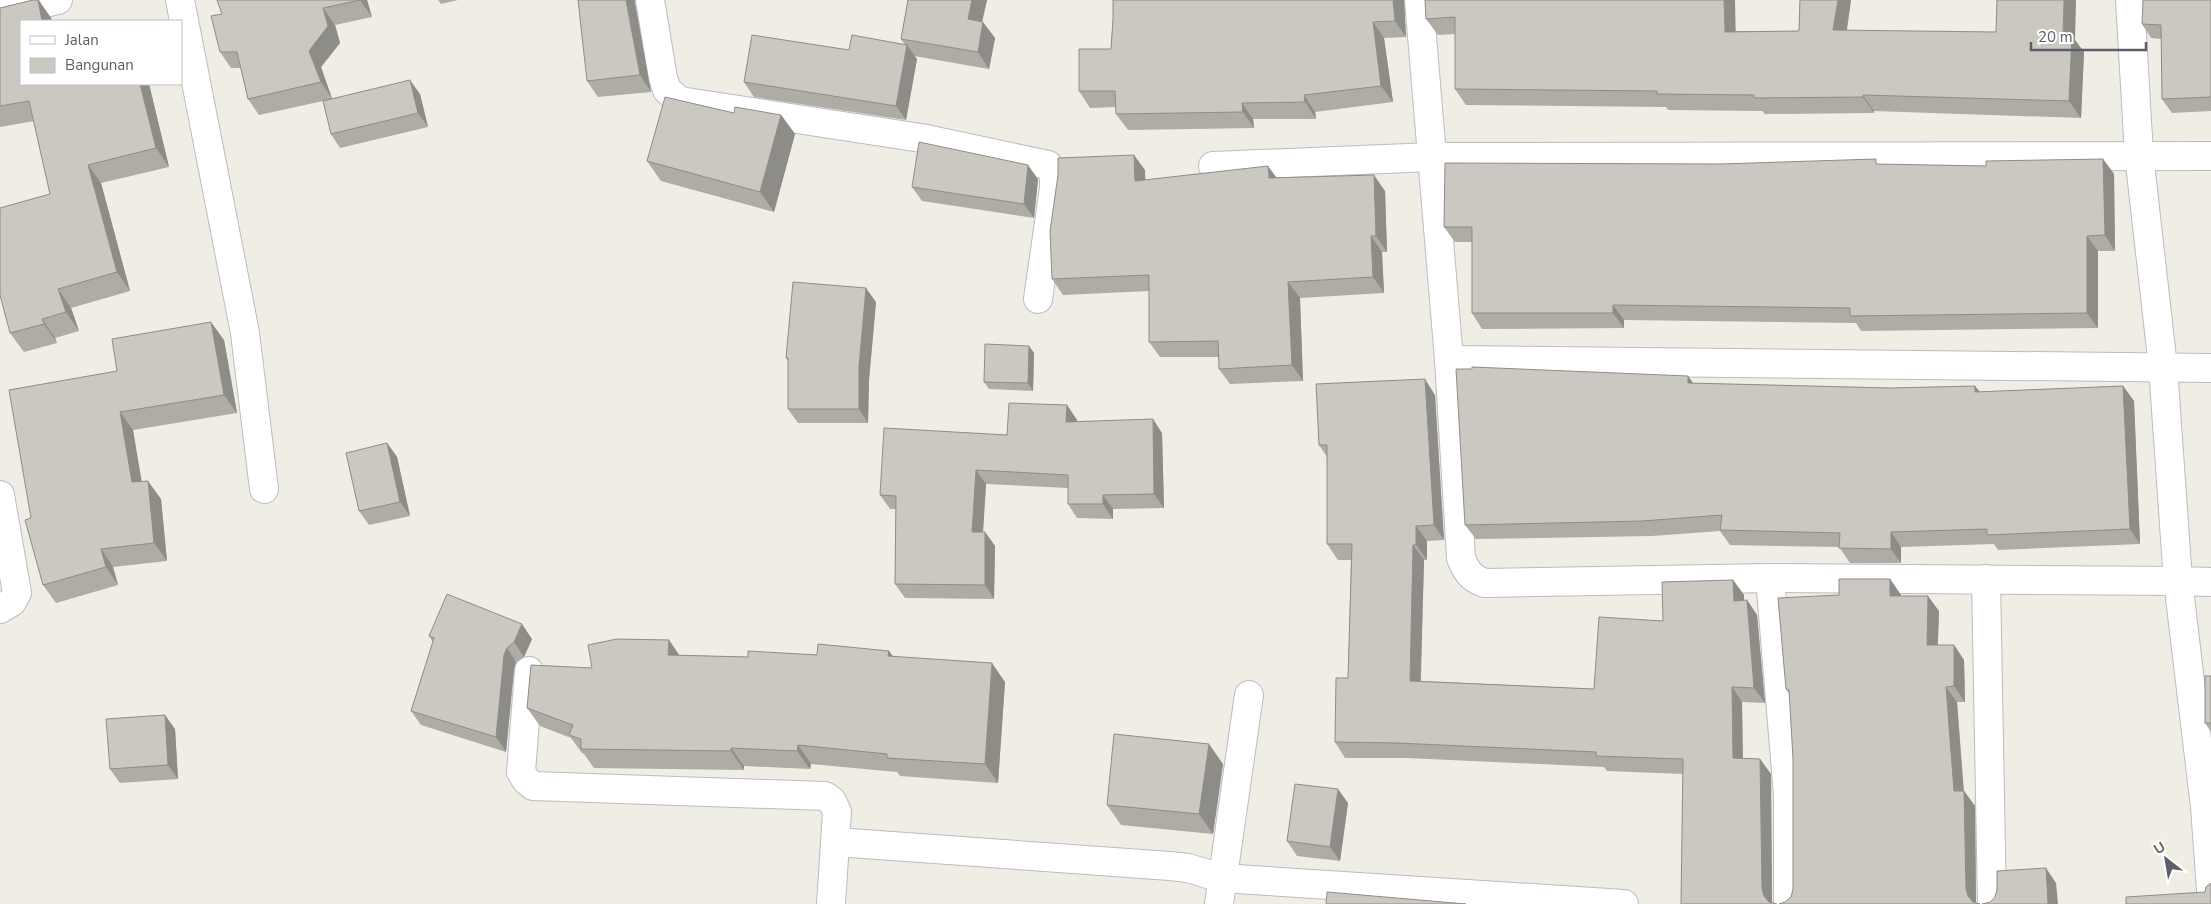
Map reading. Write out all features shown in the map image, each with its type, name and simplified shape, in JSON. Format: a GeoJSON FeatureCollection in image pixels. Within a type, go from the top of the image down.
{"type":"FeatureCollection","features":[{"type":"Feature","properties":{"kind":"street"},"geometry":{"type":"LineString","coordinates":[[0,14],[58,0]]}},
{"type":"Feature","properties":{"kind":"street"},"geometry":{"type":"LineString","coordinates":[[180,0],[245,332],[264,489]]}},
{"type":"Feature","properties":{"kind":"street"},"geometry":{"type":"LineString","coordinates":[[650,0],[662,78],[667,90],[680,101],[921,138],[1048,166],[1054,175],[1054,188],[1038,299]]}},
{"type":"Feature","properties":{"kind":"street"},"geometry":{"type":"LineString","coordinates":[[1418,0],[1449,360],[1462,558],[1465,568],[1475,579],[1484,583],[1770,578],[2211,582]]}},
{"type":"Feature","properties":{"kind":"street"},"geometry":{"type":"LineString","coordinates":[[2130,0],[2139,155],[2163,367],[2178,581],[2208,807],[2211,890]]}},
{"type":"Feature","properties":{"kind":"street"},"geometry":{"type":"LineString","coordinates":[[1213,166],[1432,157],[2211,156]]}},
{"type":"Feature","properties":{"kind":"street"},"geometry":{"type":"LineString","coordinates":[[1449,360],[2211,368]]}},
{"type":"Feature","properties":{"kind":"street"},"geometry":{"type":"LineString","coordinates":[[0,495],[18,592],[12,602],[0,609]]}},
{"type":"Feature","properties":{"kind":"street"},"geometry":{"type":"LineString","coordinates":[[1770,578],[1788,795],[1788,904]]}},
{"type":"Feature","properties":{"kind":"street"},"geometry":{"type":"LineString","coordinates":[[1986,579],[1992,904]]}},
{"type":"Feature","properties":{"kind":"street"},"geometry":{"type":"LineString","coordinates":[[529,671],[521,772],[533,786],[825,796],[832,801],[837,812],[831,904]]}},
{"type":"Feature","properties":{"kind":"street"},"geometry":{"type":"LineString","coordinates":[[1220,891],[1249,695]]}},
{"type":"Feature","properties":{"kind":"street"},"geometry":{"type":"LineString","coordinates":[[836,842],[1188,868],[1220,891],[1624,904]]}},
{"type":"Feature","properties":{"kind":"building"},"geometry":{"type":"Polygon","coordinates":[[[38,0],[42,20],[20,20],[20,85],[140,85],[156,148],[88,165],[117,272],[58,289],[66,312],[42,319],[44,324],[10,333],[0,295],[0,208],[50,194],[29,101],[0,106],[0,8],[38,0]]]}},
{"type":"Feature","properties":{"kind":"building"},"geometry":{"type":"Polygon","coordinates":[[[217,0],[360,0],[323,8],[328,26],[309,51],[321,82],[248,99],[237,52],[220,52],[211,16],[222,14],[217,0]]]}},
{"type":"Feature","properties":{"kind":"building"},"geometry":{"type":"Polygon","coordinates":[[[578,0],[626,0],[640,75],[587,81],[578,0]]]}},
{"type":"Feature","properties":{"kind":"building"},"geometry":{"type":"Polygon","coordinates":[[[908,0],[972,0],[968,19],[983,22],[978,52],[901,39],[908,0]]]}},
{"type":"Feature","properties":{"kind":"building"},"geometry":{"type":"Polygon","coordinates":[[[1113,0],[1393,0],[1395,21],[1373,22],[1381,86],[1304,95],[1305,102],[1242,103],[1243,112],[1116,114],[1115,91],[1079,91],[1079,49],[1111,49],[1113,0]]]}},
{"type":"Feature","properties":{"kind":"building"},"geometry":{"type":"Polygon","coordinates":[[[1425,0],[1724,0],[1725,32],[1799,31],[1800,0],[1838,0],[1833,30],[1996,32],[1997,0],[2064,0],[2063,36],[2072,36],[2069,101],[1863,95],[1863,97],[1754,98],[1754,95],[1657,94],[1657,91],[1455,89],[1455,17],[1426,19],[1425,0]]]}},
{"type":"Feature","properties":{"kind":"building"},"geometry":{"type":"Polygon","coordinates":[[[2143,0],[2211,0],[2211,97],[2162,99],[2161,25],[2142,24],[2143,0]]]}},
{"type":"Feature","properties":{"kind":"building"},"geometry":{"type":"Polygon","coordinates":[[[752,35],[849,50],[852,35],[907,45],[896,106],[744,82],[752,35]]]}},
{"type":"Feature","properties":{"kind":"building"},"geometry":{"type":"Polygon","coordinates":[[[410,80],[418,113],[331,134],[323,101],[410,80]]]}},
{"type":"Feature","properties":{"kind":"building"},"geometry":{"type":"Polygon","coordinates":[[[665,97],[734,113],[735,107],[781,115],[760,192],[647,161],[665,97]]]}},
{"type":"Feature","properties":{"kind":"building"},"geometry":{"type":"Polygon","coordinates":[[[919,142],[1028,165],[1024,204],[912,187],[919,142]]]}},
{"type":"Feature","properties":{"kind":"building"},"geometry":{"type":"Polygon","coordinates":[[[1134,155],[1135,181],[1268,166],[1269,178],[1374,175],[1376,236],[1371,236],[1373,277],[1288,282],[1292,365],[1219,369],[1218,341],[1149,342],[1149,275],[1052,279],[1050,231],[1058,175],[1058,158],[1134,155]]]}},
{"type":"Feature","properties":{"kind":"building"},"geometry":{"type":"Polygon","coordinates":[[[1876,159],[1876,164],[1986,166],[1986,161],[2103,159],[2105,235],[2087,236],[2087,313],[1850,316],[1850,308],[1613,305],[1613,313],[1472,313],[1472,227],[1444,227],[1445,163],[1720,164],[1876,159]]]}},
{"type":"Feature","properties":{"kind":"building"},"geometry":{"type":"Polygon","coordinates":[[[793,282],[866,288],[859,366],[859,409],[788,409],[788,358],[786,358],[793,282]]]}},
{"type":"Feature","properties":{"kind":"building"},"geometry":{"type":"Polygon","coordinates":[[[211,322],[224,395],[120,412],[132,482],[148,481],[154,543],[101,549],[106,567],[43,585],[25,520],[31,518],[9,390],[117,371],[112,339],[211,322]]]}},
{"type":"Feature","properties":{"kind":"building"},"geometry":{"type":"Polygon","coordinates":[[[985,344],[1029,346],[1028,383],[984,382],[985,344]]]}},
{"type":"Feature","properties":{"kind":"building"},"geometry":{"type":"Polygon","coordinates":[[[1472,367],[1688,376],[1688,383],[1890,388],[1975,386],[1975,392],[2123,386],[2130,529],[1987,535],[1987,529],[1891,532],[1891,549],[1839,548],[1840,533],[1720,530],[1722,515],[1642,521],[1465,525],[1456,369],[1472,369],[1472,367]]]}},
{"type":"Feature","properties":{"kind":"building"},"geometry":{"type":"Polygon","coordinates":[[[1425,379],[1434,525],[1416,526],[1416,545],[1413,545],[1410,681],[1594,689],[1599,617],[1663,621],[1662,582],[1733,580],[1734,601],[1747,600],[1754,688],[1732,687],[1733,758],[1760,759],[1762,889],[1764,896],[1769,902],[1777,904],[1681,904],[1683,759],[1596,756],[1596,752],[1335,742],[1336,678],[1348,678],[1352,544],[1327,544],[1327,445],[1319,445],[1316,384],[1425,379]]]}},
{"type":"Feature","properties":{"kind":"building"},"geometry":{"type":"Polygon","coordinates":[[[1009,403],[1067,405],[1066,422],[1153,419],[1154,494],[1103,495],[1103,504],[1068,504],[1068,475],[976,470],[972,532],[985,532],[985,585],[895,584],[896,496],[880,495],[884,428],[1007,435],[1009,403]]]}},
{"type":"Feature","properties":{"kind":"building"},"geometry":{"type":"Polygon","coordinates":[[[387,443],[400,502],[359,511],[346,453],[387,443]]]}},
{"type":"Feature","properties":{"kind":"building"},"geometry":{"type":"Polygon","coordinates":[[[1839,579],[1890,579],[1890,596],[1928,596],[1927,645],[1954,645],[1954,686],[1946,687],[1954,791],[1964,791],[1966,889],[1968,896],[1973,902],[1980,904],[1779,904],[1791,897],[1793,889],[1793,759],[1789,690],[1786,689],[1778,598],[1839,595],[1839,579]]]}},
{"type":"Feature","properties":{"kind":"building"},"geometry":{"type":"Polygon","coordinates":[[[447,594],[522,624],[514,642],[507,648],[504,655],[496,737],[411,711],[434,638],[429,636],[447,594]]]}},
{"type":"Feature","properties":{"kind":"building"},"geometry":{"type":"Polygon","coordinates":[[[617,639],[669,640],[668,655],[748,657],[748,651],[817,655],[818,644],[889,651],[888,656],[992,663],[985,764],[887,758],[887,754],[798,745],[797,751],[731,748],[731,751],[581,749],[581,739],[569,735],[573,725],[527,708],[531,665],[592,668],[588,645],[617,639]]]}},
{"type":"Feature","properties":{"kind":"building"},"geometry":{"type":"Polygon","coordinates":[[[2205,676],[2211,676],[2211,723],[2205,723],[2205,676]]]}},
{"type":"Feature","properties":{"kind":"building"},"geometry":{"type":"Polygon","coordinates":[[[165,715],[168,765],[110,769],[106,719],[165,715]]]}},
{"type":"Feature","properties":{"kind":"building"},"geometry":{"type":"Polygon","coordinates":[[[1114,734],[1209,744],[1199,814],[1107,805],[1114,734]]]}},
{"type":"Feature","properties":{"kind":"building"},"geometry":{"type":"Polygon","coordinates":[[[1295,784],[1338,789],[1330,847],[1287,841],[1295,784]]]}},
{"type":"Feature","properties":{"kind":"building"},"geometry":{"type":"Polygon","coordinates":[[[2046,868],[2048,904],[1982,904],[1990,902],[1995,897],[1997,871],[2046,868]]]}},
{"type":"Feature","properties":{"kind":"building"},"geometry":{"type":"Polygon","coordinates":[[[2211,883],[2211,904],[2126,904],[2126,897],[2205,892],[2206,887],[2211,883]]]}},
{"type":"Feature","properties":{"kind":"building"},"geometry":{"type":"Polygon","coordinates":[[[1327,892],[1466,904],[1326,904],[1327,892]]]}}]}
